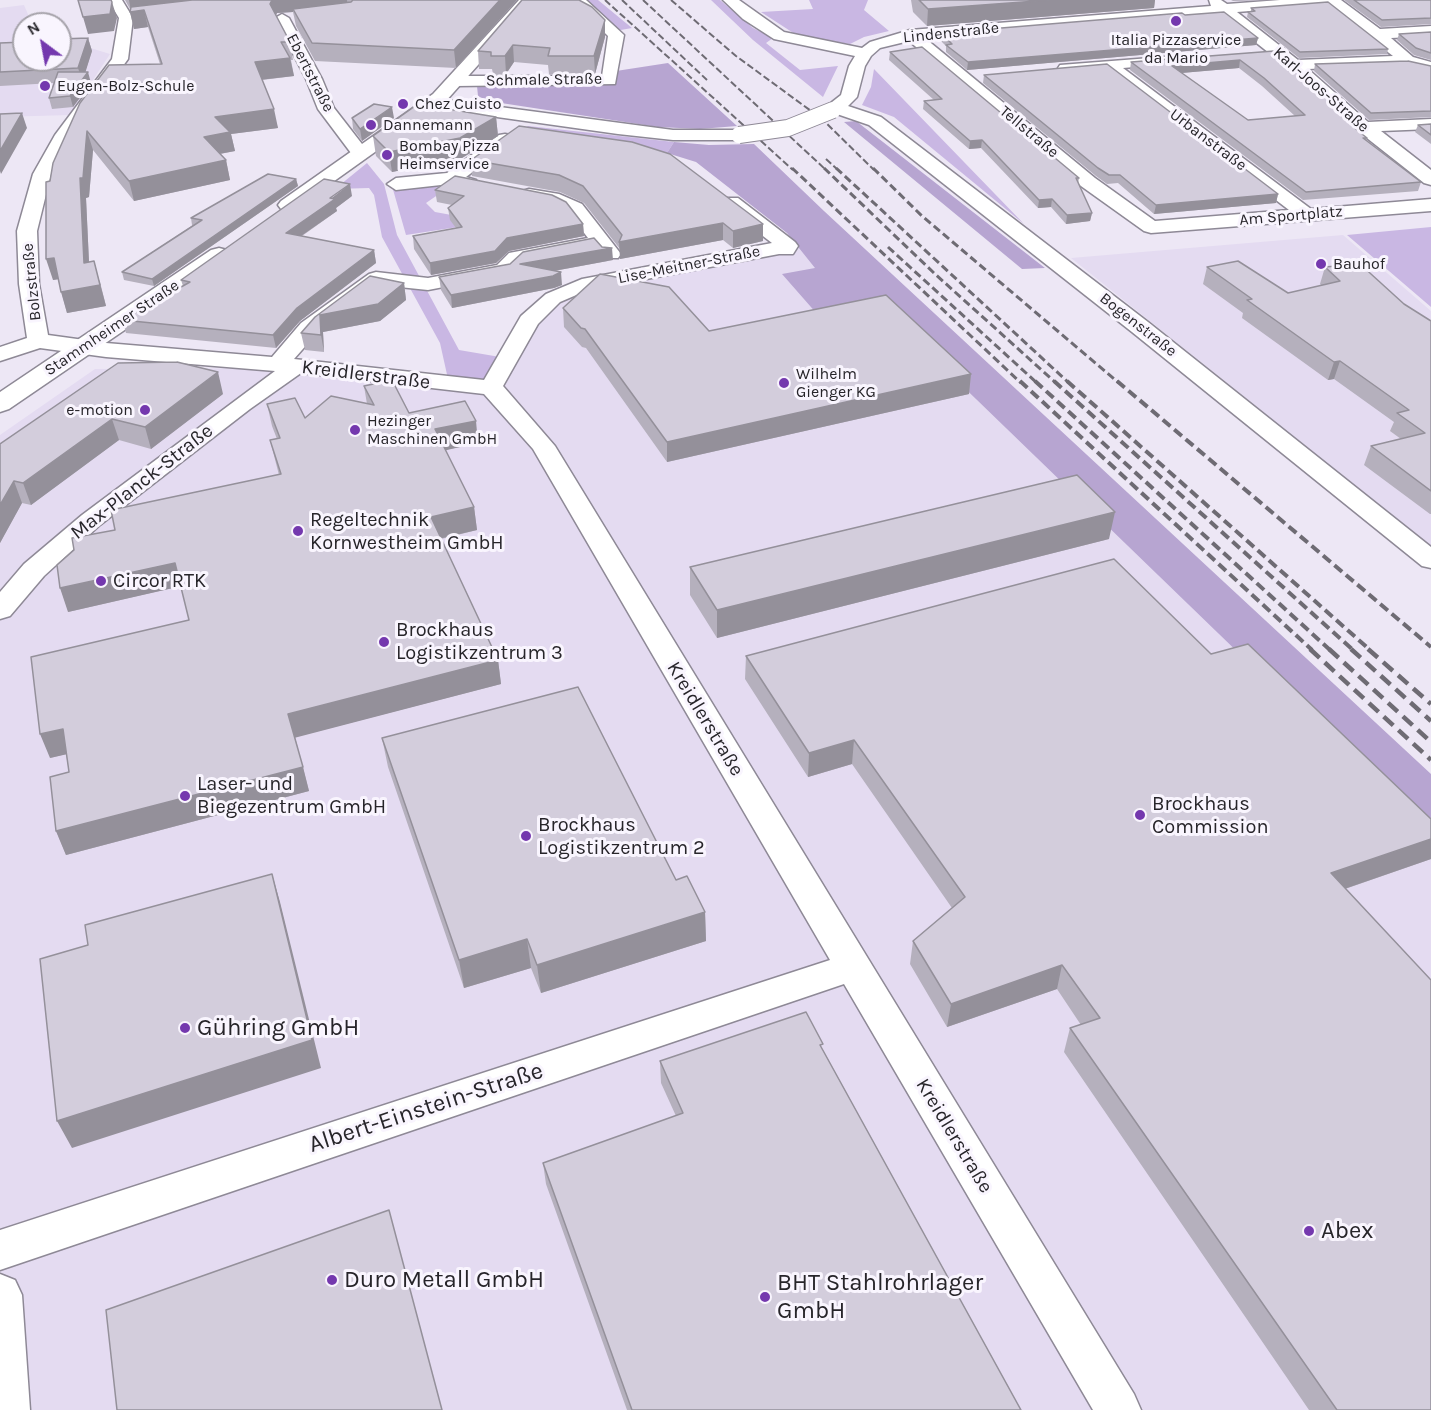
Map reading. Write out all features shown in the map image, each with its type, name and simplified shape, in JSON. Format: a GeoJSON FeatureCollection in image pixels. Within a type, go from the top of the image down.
{"type":"FeatureCollection","features":[{"type":"Feature","properties":{"kind":"main road"},"geometry":{"type":"LineString","coordinates":[[270,218],[432,104],[456,81],[528,0]]}},
{"type":"Feature","properties":{"kind":"main road","name":"Stammheimer Straße"},"geometry":{"type":"LineString","coordinates":[[0,404],[236,243]]}},
{"type":"Feature","properties":{"kind":"street","name":"Bolzstraße"},"geometry":{"type":"LineString","coordinates":[[38,341],[29,284],[27,231],[42,174],[64,135],[99,91],[120,59],[131,18],[115,0]]}},
{"type":"Feature","properties":{"kind":"street","name":"Schmale Straße"},"geometry":{"type":"LineString","coordinates":[[456,81],[609,81],[616,35],[578,0]]}},
{"type":"Feature","properties":{"kind":"street"},"geometry":{"type":"LineString","coordinates":[[432,104],[629,131],[682,135],[739,135],[788,128],[815,119],[835,109],[849,98],[857,66],[865,52],[779,36],[748,16],[730,0]]}},
{"type":"Feature","properties":{"kind":"street"},"geometry":{"type":"LineString","coordinates":[[1329,0],[1377,34],[1407,60]]}},
{"type":"Feature","properties":{"kind":"street","name":"Lindenstraße"},"geometry":{"type":"LineString","coordinates":[[865,52],[883,42],[910,35],[1218,4],[1334,0]]}},
{"type":"Feature","properties":{"kind":"street","name":"Karl-Joos-Straße"},"geometry":{"type":"LineString","coordinates":[[1218,4],[1294,65],[1364,128],[1431,179]]}},
{"type":"Feature","properties":{"kind":"street","name":"Ebertstraße"},"geometry":{"type":"LineString","coordinates":[[303,18],[279,13],[314,79],[326,109],[360,153]]}},
{"type":"Feature","properties":{"kind":"street"},"geometry":{"type":"LineString","coordinates":[[1377,34],[1431,31]]}},
{"type":"Feature","properties":{"kind":"street","name":"Tellstraße"},"geometry":{"type":"LineString","coordinates":[[910,35],[1088,182],[1151,227]]}},
{"type":"Feature","properties":{"kind":"street"},"geometry":{"type":"LineString","coordinates":[[1254,53],[1276,51]]}},
{"type":"Feature","properties":{"kind":"street"},"geometry":{"type":"LineString","coordinates":[[1052,69],[1186,58]]}},
{"type":"Feature","properties":{"kind":"street"},"geometry":{"type":"LineString","coordinates":[[1294,65],[1407,60],[1431,67]]}},
{"type":"Feature","properties":{"kind":"street","name":"Urbanstraße"},"geometry":{"type":"LineString","coordinates":[[1108,64],[1307,215]]}},
{"type":"Feature","properties":{"kind":"street"},"geometry":{"type":"LineString","coordinates":[[961,77],[984,75]]}},
{"type":"Feature","properties":{"kind":"street","name":"Bogenstraße"},"geometry":{"type":"LineString","coordinates":[[835,109],[876,121],[1150,334],[1431,560]]}},
{"type":"Feature","properties":{"kind":"street"},"geometry":{"type":"LineString","coordinates":[[1364,128],[1431,124]]}},
{"type":"Feature","properties":{"kind":"street"},"geometry":{"type":"LineString","coordinates":[[396,183],[452,178],[474,160],[517,134],[579,142]]}},
{"type":"Feature","properties":{"kind":"street"},"geometry":{"type":"LineString","coordinates":[[452,178],[460,183],[491,188]]}},
{"type":"Feature","properties":{"kind":"street","name":"Lise-Meitner-Straße"},"geometry":{"type":"LineString","coordinates":[[491,387],[529,321],[553,298],[582,285],[787,248],[717,191]]}},
{"type":"Feature","properties":{"kind":"street"},"geometry":{"type":"LineString","coordinates":[[512,192],[559,200],[575,208],[628,276]]}},
{"type":"Feature","properties":{"kind":"street","name":"Am Sportplatz"},"geometry":{"type":"LineString","coordinates":[[1151,227],[1431,205]]}},
{"type":"Feature","properties":{"kind":"street","name":"Max-Planck-Straße"},"geometry":{"type":"LineString","coordinates":[[0,610],[34,570],[91,520],[242,404],[286,366],[309,328],[376,278],[428,284],[504,270],[516,257],[601,242]]}},
{"type":"Feature","properties":{"kind":"street","name":"Bolzstraße"},"geometry":{"type":"LineString","coordinates":[[0,354],[38,341],[84,346]]}},
{"type":"Feature","properties":{"kind":"street","name":"Kreidlerstraße"},"geometry":{"type":"LineString","coordinates":[[84,346],[491,387],[543,446],[1118,1410]]}},
{"type":"Feature","properties":{"kind":"street","name":"Albert-Einstein-Straße"},"geometry":{"type":"LineString","coordinates":[[0,1250],[852,967]]}},
{"type":"Feature","properties":{"kind":"street"},"geometry":{"type":"LineString","coordinates":[[0,1295],[7,1410]]}},
{"type":"Feature","properties":{"kind":"shaded area"},"geometry":{"type":"Polygon","coordinates":[[[582,0],[598,0],[632,28],[615,31],[582,0]]]}},
{"type":"Feature","properties":{"kind":"shaded area"},"geometry":{"type":"Polygon","coordinates":[[[711,0],[720,0],[753,28],[773,38],[766,43],[800,70],[838,66],[823,97],[753,40],[711,0]]]}},
{"type":"Feature","properties":{"kind":"shaded area"},"geometry":{"type":"Polygon","coordinates":[[[809,0],[868,0],[864,10],[889,31],[864,37],[850,44],[798,36],[761,12],[813,9],[809,0]]]}},
{"type":"Feature","properties":{"kind":"shaded area"},"geometry":{"type":"Polygon","coordinates":[[[24,5],[27,12],[12,12],[12,48],[0,49],[0,8],[24,5]]]}},
{"type":"Feature","properties":{"kind":"shaded area","name":"Eugen-Bolz-Schule"},"geometry":{"type":"Polygon","coordinates":[[[74,43],[110,54],[70,115],[0,117],[0,50],[12,55],[12,72],[72,72],[72,45],[74,43]]]}},
{"type":"Feature","properties":{"kind":"shaded area"},"geometry":{"type":"Polygon","coordinates":[[[668,63],[737,126],[700,129],[658,127],[488,101],[478,96],[477,86],[609,82],[616,71],[668,63]]]}},
{"type":"Feature","properties":{"kind":"shaded area"},"geometry":{"type":"Polygon","coordinates":[[[874,69],[1024,224],[894,117],[862,105],[871,87],[874,69]]]}},
{"type":"Feature","properties":{"kind":"shaded area"},"geometry":{"type":"Polygon","coordinates":[[[856,121],[1045,268],[1022,269],[844,122],[856,121]]]}},
{"type":"Feature","properties":{"kind":"shaded area"},"geometry":{"type":"Polygon","coordinates":[[[528,126],[674,142],[667,153],[522,130],[528,126]]]}},
{"type":"Feature","properties":{"kind":"shaded area"},"geometry":{"type":"Polygon","coordinates":[[[674,142],[709,145],[754,144],[1431,774],[1431,839],[885,311],[825,323],[782,274],[815,268],[787,233],[696,162],[667,153],[674,142]]]}},
{"type":"Feature","properties":{"kind":"shaded area"},"geometry":{"type":"Polygon","coordinates":[[[367,163],[384,184],[397,235],[459,350],[500,357],[484,381],[448,379],[440,343],[382,237],[374,195],[369,188],[335,189],[367,163]]]}},
{"type":"Feature","properties":{"kind":"shaded area"},"geometry":{"type":"Polygon","coordinates":[[[432,181],[452,185],[426,203],[435,212],[457,216],[464,226],[406,235],[392,186],[432,181]]]}},
{"type":"Feature","properties":{"kind":"shaded area"},"geometry":{"type":"Polygon","coordinates":[[[1431,227],[1431,307],[1347,235],[1431,227]]]}},
{"type":"Feature","properties":{"kind":"shaded area","name":"Bauhof"},"geometry":{"type":"Polygon","coordinates":[[[1343,235],[1431,311],[1431,546],[1071,258],[1343,235]]]}},
{"type":"Feature","properties":{"kind":"shaded area"},"geometry":{"type":"Polygon","coordinates":[[[831,245],[1431,843],[1431,1410],[0,1410],[0,435],[95,369],[294,368],[492,387],[553,298],[788,246],[831,245]]]}},
{"type":"Feature","properties":{"kind":"building"},"geometry":{"type":"Polygon","coordinates":[[[78,0],[111,0],[110,14],[83,17],[78,0]]]}},
{"type":"Feature","properties":{"kind":"building"},"geometry":{"type":"Polygon","coordinates":[[[192,0],[272,0],[270,4],[290,42],[281,42],[290,58],[255,62],[274,109],[215,117],[230,132],[204,137],[226,160],[129,181],[87,131],[83,178],[80,178],[84,263],[94,261],[100,285],[61,292],[54,258],[46,259],[46,182],[50,181],[53,163],[80,103],[109,65],[162,64],[144,10],[130,12],[131,7],[192,0]]]}},
{"type":"Feature","properties":{"kind":"building"},"geometry":{"type":"Polygon","coordinates":[[[353,0],[500,0],[454,50],[312,43],[293,9],[353,0]]]}},
{"type":"Feature","properties":{"kind":"building"},"geometry":{"type":"Polygon","coordinates":[[[522,0],[579,0],[592,7],[605,20],[594,56],[548,56],[550,48],[513,45],[505,56],[491,56],[491,52],[478,51],[522,0]]]}},
{"type":"Feature","properties":{"kind":"building"},"geometry":{"type":"Polygon","coordinates":[[[919,0],[1050,0],[928,9],[919,0]]]}},
{"type":"Feature","properties":{"kind":"building"},"geometry":{"type":"Polygon","coordinates":[[[1354,0],[1431,0],[1431,18],[1382,20],[1354,0]]]}},
{"type":"Feature","properties":{"kind":"building"},"geometry":{"type":"Polygon","coordinates":[[[1328,2],[1388,49],[1300,52],[1248,12],[1255,11],[1251,8],[1328,2]]]}},
{"type":"Feature","properties":{"kind":"building"},"geometry":{"type":"Polygon","coordinates":[[[1224,12],[1258,38],[968,62],[946,45],[952,44],[941,33],[1182,13],[1185,15],[1224,12]]]}},
{"type":"Feature","properties":{"kind":"building"},"geometry":{"type":"Polygon","coordinates":[[[1431,32],[1431,53],[1416,48],[1399,34],[1431,32]]]}},
{"type":"Feature","properties":{"kind":"building"},"geometry":{"type":"Polygon","coordinates":[[[88,38],[78,68],[72,68],[72,39],[88,38]]]}},
{"type":"Feature","properties":{"kind":"building"},"geometry":{"type":"Polygon","coordinates":[[[12,42],[12,71],[0,72],[0,43],[12,42]]]}},
{"type":"Feature","properties":{"kind":"building"},"geometry":{"type":"Polygon","coordinates":[[[922,47],[1079,178],[1076,178],[1092,213],[1067,215],[1052,199],[1039,200],[982,140],[970,141],[924,101],[942,99],[890,52],[922,47]]]}},
{"type":"Feature","properties":{"kind":"building"},"geometry":{"type":"Polygon","coordinates":[[[1274,51],[1359,125],[1351,125],[1367,138],[1363,138],[1421,182],[1306,192],[1131,62],[1274,51]],[[1240,60],[1172,66],[1248,120],[1305,115],[1240,60]]]}},
{"type":"Feature","properties":{"kind":"building"},"geometry":{"type":"Polygon","coordinates":[[[1408,61],[1431,66],[1431,111],[1371,113],[1315,64],[1408,61]]]}},
{"type":"Feature","properties":{"kind":"building"},"geometry":{"type":"Polygon","coordinates":[[[1107,64],[1278,194],[1156,205],[1120,175],[1109,175],[1098,168],[984,75],[1107,64]]]}},
{"type":"Feature","properties":{"kind":"building"},"geometry":{"type":"Polygon","coordinates":[[[58,72],[88,72],[70,96],[49,98],[58,72]]]}},
{"type":"Feature","properties":{"kind":"building"},"geometry":{"type":"Polygon","coordinates":[[[374,104],[392,107],[360,129],[352,118],[374,104]]]}},
{"type":"Feature","properties":{"kind":"building"},"geometry":{"type":"Polygon","coordinates":[[[418,104],[496,117],[460,138],[389,152],[373,136],[418,104]]]}},
{"type":"Feature","properties":{"kind":"building"},"geometry":{"type":"Polygon","coordinates":[[[22,113],[0,151],[0,114],[22,113]]]}},
{"type":"Feature","properties":{"kind":"building"},"geometry":{"type":"Polygon","coordinates":[[[1431,124],[1431,135],[1418,125],[1431,124]]]}},
{"type":"Feature","properties":{"kind":"building"},"geometry":{"type":"Polygon","coordinates":[[[519,126],[632,142],[670,154],[763,224],[733,231],[723,223],[619,242],[622,235],[583,186],[559,175],[471,160],[519,126]]]}},
{"type":"Feature","properties":{"kind":"building"},"geometry":{"type":"Polygon","coordinates":[[[268,174],[296,179],[152,279],[122,272],[202,220],[191,218],[268,174]]]}},
{"type":"Feature","properties":{"kind":"building"},"geometry":{"type":"Polygon","coordinates":[[[455,176],[552,195],[566,202],[583,224],[507,238],[495,251],[430,263],[413,236],[462,227],[448,208],[464,196],[435,190],[455,176]]]}},
{"type":"Feature","properties":{"kind":"building"},"geometry":{"type":"Polygon","coordinates":[[[324,179],[350,184],[330,198],[335,199],[286,233],[374,250],[297,308],[273,335],[122,320],[190,282],[181,280],[324,179]]]}},
{"type":"Feature","properties":{"kind":"building"},"geometry":{"type":"Polygon","coordinates":[[[594,238],[602,247],[612,248],[520,264],[561,272],[553,276],[451,295],[439,277],[510,264],[523,252],[594,238]]]}},
{"type":"Feature","properties":{"kind":"building"},"geometry":{"type":"Polygon","coordinates":[[[1238,261],[1288,293],[1340,281],[1325,267],[1360,264],[1404,304],[1431,321],[1431,491],[1371,446],[1425,433],[1397,413],[1409,410],[1340,361],[1334,362],[1247,300],[1252,299],[1207,267],[1238,261]]]}},
{"type":"Feature","properties":{"kind":"building","name":"Wilhelm Gienger KG"},"geometry":{"type":"Polygon","coordinates":[[[600,274],[669,287],[709,331],[886,295],[971,374],[667,442],[585,329],[581,328],[563,308],[600,274]]]}},
{"type":"Feature","properties":{"kind":"building"},"geometry":{"type":"Polygon","coordinates":[[[370,276],[404,283],[378,304],[320,315],[321,335],[301,333],[315,317],[370,276]]]}},
{"type":"Feature","properties":{"kind":"building"},"geometry":{"type":"Polygon","coordinates":[[[177,362],[218,372],[145,427],[112,419],[23,483],[14,481],[0,505],[0,444],[118,363],[177,362]]]}},
{"type":"Feature","properties":{"kind":"building"},"geometry":{"type":"Polygon","coordinates":[[[392,380],[409,413],[465,401],[476,421],[435,429],[474,507],[431,517],[498,660],[288,714],[303,767],[56,831],[50,777],[69,772],[63,729],[40,734],[31,657],[189,620],[175,563],[60,588],[57,565],[74,550],[72,538],[115,530],[111,510],[281,474],[270,440],[280,438],[267,404],[295,398],[305,418],[331,396],[374,405],[364,386],[392,380]]]}},
{"type":"Feature","properties":{"kind":"building"},"geometry":{"type":"Polygon","coordinates":[[[1077,475],[1115,512],[717,610],[690,567],[1077,475]]]}},
{"type":"Feature","properties":{"kind":"building"},"geometry":{"type":"Polygon","coordinates":[[[1114,559],[1211,654],[1248,644],[1431,819],[1431,839],[1331,873],[1431,980],[1431,1410],[1337,1410],[1070,1028],[1100,1018],[1062,965],[951,1004],[913,941],[965,897],[854,740],[809,753],[746,656],[1114,559]]]}},
{"type":"Feature","properties":{"kind":"building","name":"Brockhaus Logistikzentrum 2"},"geometry":{"type":"Polygon","coordinates":[[[578,687],[676,880],[687,876],[705,912],[537,965],[527,939],[459,960],[382,738],[578,687]]]}},
{"type":"Feature","properties":{"kind":"building","name":"Gühring GmbH"},"geometry":{"type":"Polygon","coordinates":[[[272,874],[312,1040],[57,1121],[40,959],[88,945],[85,925],[272,874]]]}},
{"type":"Feature","properties":{"kind":"building","name":"BHT Stahlrohrlager GmbH"},"geometry":{"type":"Polygon","coordinates":[[[806,1012],[823,1044],[820,1045],[1021,1410],[632,1410],[543,1163],[683,1113],[660,1061],[806,1012]]]}},
{"type":"Feature","properties":{"kind":"building","name":"Duro Metall GmbH"},"geometry":{"type":"Polygon","coordinates":[[[389,1210],[442,1410],[117,1410],[106,1310],[389,1210]]]}},
{"type":"Feature","properties":{"kind":"railway"},"geometry":{"type":"LineString","coordinates":[[605,0],[793,170]]}},
{"type":"Feature","properties":{"kind":"railway"},"geometry":{"type":"LineString","coordinates":[[622,0],[707,80]]}},
{"type":"Feature","properties":{"kind":"railway"},"geometry":{"type":"LineString","coordinates":[[643,0],[826,170]]}},
{"type":"Feature","properties":{"kind":"railway"},"geometry":{"type":"LineString","coordinates":[[671,0],[736,56],[822,119],[874,170]]}},
{"type":"Feature","properties":{"kind":"railway"},"geometry":{"type":"LineString","coordinates":[[826,159],[838,170]]}},
{"type":"Feature","properties":{"kind":"railway"},"geometry":{"type":"LineString","coordinates":[[792,168],[1021,383]]}},
{"type":"Feature","properties":{"kind":"railway"},"geometry":{"type":"LineString","coordinates":[[824,168],[935,274],[1056,383]]}},
{"type":"Feature","properties":{"kind":"railway"},"geometry":{"type":"LineString","coordinates":[[836,168],[1069,383]]}},
{"type":"Feature","properties":{"kind":"railway"},"geometry":{"type":"LineString","coordinates":[[873,168],[922,216],[1119,383]]}},
{"type":"Feature","properties":{"kind":"railway"},"geometry":{"type":"LineString","coordinates":[[888,247],[1037,383]]}},
{"type":"Feature","properties":{"kind":"railway"},"geometry":{"type":"LineString","coordinates":[[1020,381],[1312,650]]}},
{"type":"Feature","properties":{"kind":"railway"},"geometry":{"type":"LineString","coordinates":[[1035,381],[1330,650]]}},
{"type":"Feature","properties":{"kind":"railway"},"geometry":{"type":"LineString","coordinates":[[1054,381],[1353,650]]}},
{"type":"Feature","properties":{"kind":"railway"},"geometry":{"type":"LineString","coordinates":[[1067,381],[1370,650]]}},
{"type":"Feature","properties":{"kind":"railway"},"geometry":{"type":"LineString","coordinates":[[1117,381],[1431,647]]}},
{"type":"Feature","properties":{"kind":"railway"},"geometry":{"type":"LineString","coordinates":[[1310,649],[1431,760]]}},
{"type":"Feature","properties":{"kind":"railway"},"geometry":{"type":"LineString","coordinates":[[1329,649],[1431,742]]}},
{"type":"Feature","properties":{"kind":"railway"},"geometry":{"type":"LineString","coordinates":[[1351,649],[1431,721]]}},
{"type":"Feature","properties":{"kind":"railway"},"geometry":{"type":"LineString","coordinates":[[1368,649],[1431,704]]}},
{"type":"Feature","properties":{"kind":"place","name":"Italia Pizzaservice da Mario"},"geometry":{"type":"Point","coordinates":[1176,21]}},
{"type":"Feature","properties":{"kind":"place","name":"Eugen-Bolz-Schule"},"geometry":{"type":"Point","coordinates":[45,86]}},
{"type":"Feature","properties":{"kind":"place","name":"Chez Cuisto"},"geometry":{"type":"Point","coordinates":[403,104]}},
{"type":"Feature","properties":{"kind":"place","name":"Dannemann"},"geometry":{"type":"Point","coordinates":[371,125]}},
{"type":"Feature","properties":{"kind":"place","name":"Bombay Pizza Heimservice"},"geometry":{"type":"Point","coordinates":[387,155]}},
{"type":"Feature","properties":{"kind":"place","name":"Bauhof"},"geometry":{"type":"Point","coordinates":[1321,264]}},
{"type":"Feature","properties":{"kind":"place","name":"Wilhelm Gienger KG"},"geometry":{"type":"Point","coordinates":[784,383]}},
{"type":"Feature","properties":{"kind":"place","name":"e-motion"},"geometry":{"type":"Point","coordinates":[145,410]}},
{"type":"Feature","properties":{"kind":"place","name":"Hezinger Maschinen GmbH"},"geometry":{"type":"Point","coordinates":[355,430]}},
{"type":"Feature","properties":{"kind":"place","name":"Regeltechnik Kornwestheim GmbH"},"geometry":{"type":"Point","coordinates":[298,531]}},
{"type":"Feature","properties":{"kind":"place","name":"Circor RTK"},"geometry":{"type":"Point","coordinates":[101,581]}},
{"type":"Feature","properties":{"kind":"place","name":"Brockhaus Logistikzentrum 3"},"geometry":{"type":"Point","coordinates":[384,642]}},
{"type":"Feature","properties":{"kind":"place","name":"Laser- und Biegezentrum GmbH"},"geometry":{"type":"Point","coordinates":[185,796]}},
{"type":"Feature","properties":{"kind":"place","name":"Brockhaus Commission"},"geometry":{"type":"Point","coordinates":[1140,815]}},
{"type":"Feature","properties":{"kind":"place","name":"Brockhaus Logistikzentrum 2"},"geometry":{"type":"Point","coordinates":[526,836]}},
{"type":"Feature","properties":{"kind":"place","name":"Gühring GmbH"},"geometry":{"type":"Point","coordinates":[185,1028]}},
{"type":"Feature","properties":{"kind":"place","name":"Abex"},"geometry":{"type":"Point","coordinates":[1309,1231]}},
{"type":"Feature","properties":{"kind":"place","name":"Duro Metall GmbH"},"geometry":{"type":"Point","coordinates":[332,1280]}},
{"type":"Feature","properties":{"kind":"place","name":"BHT Stahlrohrlager GmbH"},"geometry":{"type":"Point","coordinates":[765,1297]}}]}
